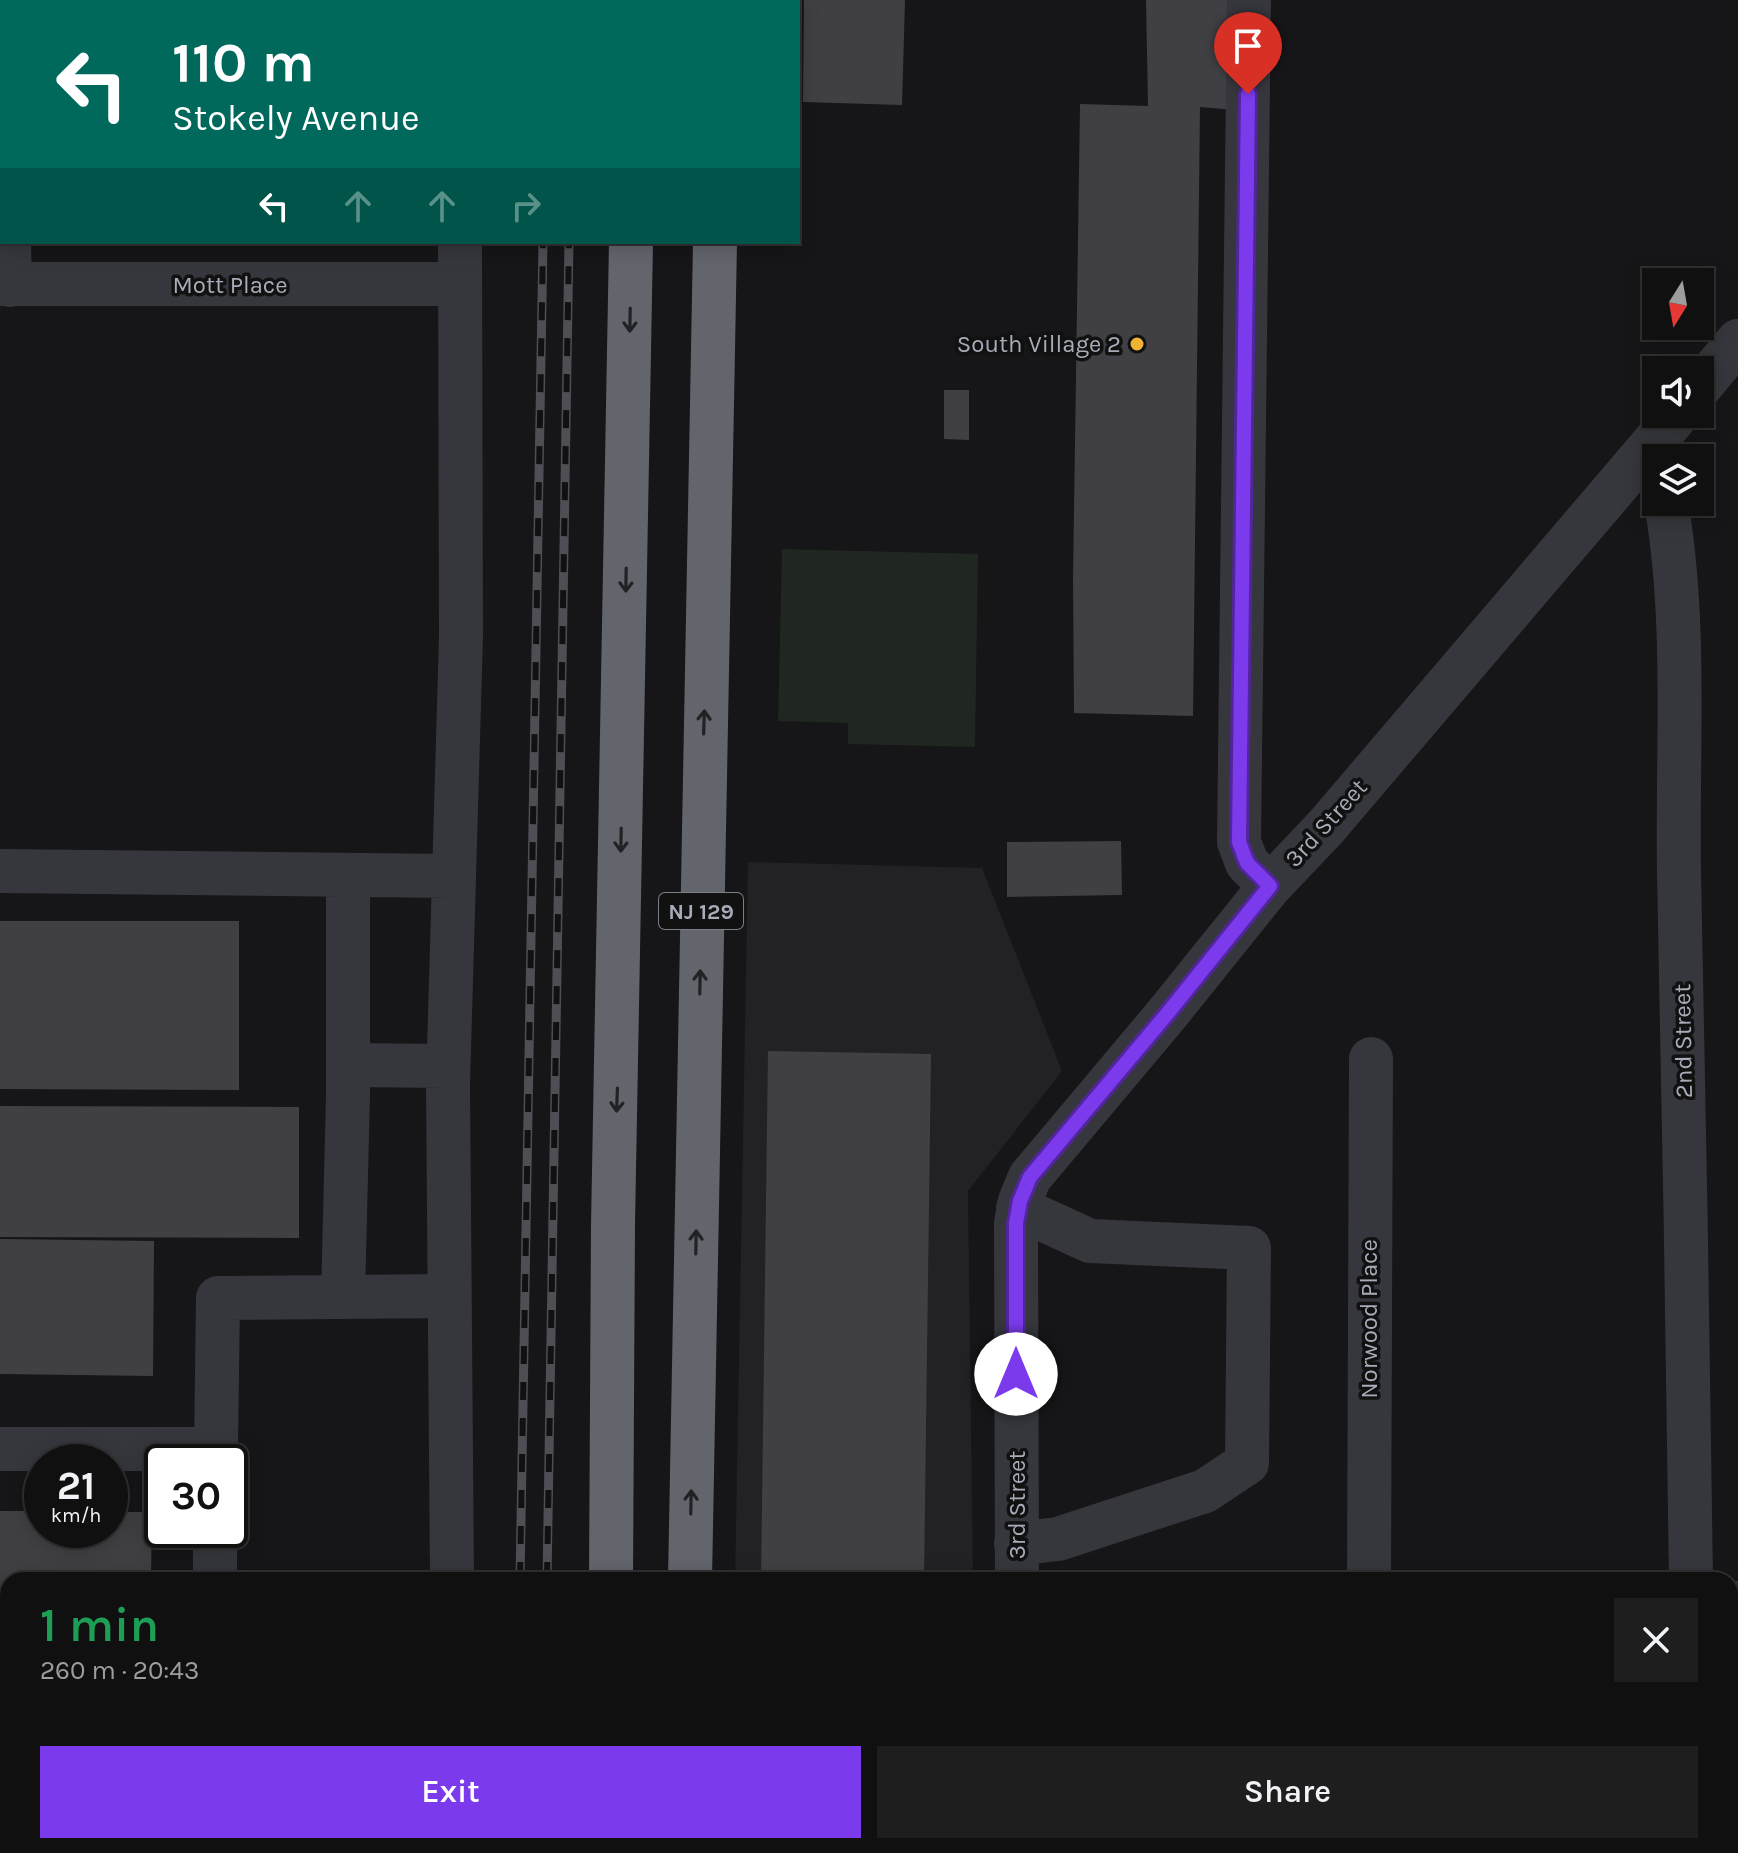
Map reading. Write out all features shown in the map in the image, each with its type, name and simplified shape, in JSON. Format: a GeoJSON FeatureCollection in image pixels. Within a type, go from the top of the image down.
{"type":"FeatureCollection","features":[{"type":"Feature","properties":{"kind":"highway"},"geometry":{"type":"LineString","coordinates":[[611,1572],[613,1225],[631,244]]}},
{"type":"Feature","properties":{"kind":"highway","name":"NJ 129"},"geometry":{"type":"LineString","coordinates":[[690,1572],[715,244]]}},
{"type":"Feature","properties":{"kind":"street"},"geometry":{"type":"LineString","coordinates":[[1249,0],[1239,842],[1247,863],[1270,886]]}},
{"type":"Feature","properties":{"kind":"street"},"geometry":{"type":"LineString","coordinates":[[5,285],[9,244]]}},
{"type":"Feature","properties":{"kind":"street"},"geometry":{"type":"LineString","coordinates":[[452,1572],[448,1066],[461,636],[460,263]]}},
{"type":"Feature","properties":{"kind":"street","name":"Mott Place"},"geometry":{"type":"LineString","coordinates":[[5,285],[460,263]]}},
{"type":"Feature","properties":{"kind":"street"},"geometry":{"type":"LineString","coordinates":[[1714,370],[1738,341]]}},
{"type":"Feature","properties":{"kind":"street","name":"3rd Street"},"geometry":{"type":"LineString","coordinates":[[1016,1562],[1016,1223],[1018,1208],[1030,1177],[1270,886],[1326,827],[1466,661],[1642,475]]}},
{"type":"Feature","properties":{"kind":"street","name":"2nd Street"},"geometry":{"type":"LineString","coordinates":[[1669,516],[1675,551],[1678,672],[1691,1572]]}},
{"type":"Feature","properties":{"kind":"street"},"geometry":{"type":"LineString","coordinates":[[0,871],[453,876]]}},
{"type":"Feature","properties":{"kind":"street"},"geometry":{"type":"LineString","coordinates":[[343,1297],[348,875]]}},
{"type":"Feature","properties":{"kind":"street","name":"Norwood Place"},"geometry":{"type":"LineString","coordinates":[[1369,1572],[1371,1059]]}},
{"type":"Feature","properties":{"kind":"street"},"geometry":{"type":"LineString","coordinates":[[348,1065],[448,1066]]}},
{"type":"Feature","properties":{"kind":"street"},"geometry":{"type":"LineString","coordinates":[[1016,1562],[1058,1539],[1205,1491],[1247,1463],[1249,1263],[1249,1248],[1090,1241],[1018,1208]]}},
{"type":"Feature","properties":{"kind":"street"},"geometry":{"type":"LineString","coordinates":[[216,1444],[218,1298],[448,1296]]}},
{"type":"Feature","properties":{"kind":"street"},"geometry":{"type":"LineString","coordinates":[[0,1449],[144,1454]]}},
{"type":"Feature","properties":{"kind":"street"},"geometry":{"type":"LineString","coordinates":[[215,1548],[215,1572]]}},
{"type":"Feature","properties":{"kind":"shaded area"},"geometry":{"type":"Polygon","coordinates":[[[782,549],[978,554],[975,747],[848,744],[848,723],[778,721],[782,549]]]}},
{"type":"Feature","properties":{"kind":"shaded area"},"geometry":{"type":"Polygon","coordinates":[[[748,862],[982,868],[1062,1071],[968,1191],[973,1572],[735,1572],[748,862]]]}},
{"type":"Feature","properties":{"kind":"building"},"geometry":{"type":"Polygon","coordinates":[[[804,0],[905,0],[902,105],[803,102],[804,0]]]}},
{"type":"Feature","properties":{"kind":"building","name":"South Village 2"},"geometry":{"type":"Polygon","coordinates":[[[1146,0],[1237,0],[1235,110],[1200,107],[1193,716],[1074,713],[1080,104],[1148,106],[1146,0]]]}},
{"type":"Feature","properties":{"kind":"building"},"geometry":{"type":"Polygon","coordinates":[[[944,390],[969,390],[969,440],[944,439],[944,390]]]}},
{"type":"Feature","properties":{"kind":"building"},"geometry":{"type":"Polygon","coordinates":[[[1121,841],[1122,895],[1007,897],[1007,842],[1121,841]]]}},
{"type":"Feature","properties":{"kind":"building"},"geometry":{"type":"Polygon","coordinates":[[[0,921],[239,921],[239,1090],[0,1089],[0,921]]]}},
{"type":"Feature","properties":{"kind":"building"},"geometry":{"type":"Polygon","coordinates":[[[768,1051],[931,1054],[924,1572],[761,1572],[768,1051]]]}},
{"type":"Feature","properties":{"kind":"building"},"geometry":{"type":"Polygon","coordinates":[[[0,1106],[299,1107],[299,1238],[0,1237],[0,1106]]]}},
{"type":"Feature","properties":{"kind":"building"},"geometry":{"type":"Polygon","coordinates":[[[0,1239],[154,1241],[153,1376],[0,1374],[0,1239]]]}},
{"type":"Feature","properties":{"kind":"building"},"geometry":{"type":"Polygon","coordinates":[[[0,1511],[24,1511],[24,1548],[128,1548],[128,1512],[144,1512],[144,1548],[151,1548],[151,1572],[0,1572],[0,1511]]]}},
{"type":"Feature","properties":{"kind":"railway"},"geometry":{"type":"LineString","coordinates":[[520,1572],[543,244]]}},
{"type":"Feature","properties":{"kind":"railway"},"geometry":{"type":"LineString","coordinates":[[547,1572],[569,244]]}},
{"type":"Feature","properties":{"kind":"place","name":"South Village 2"},"geometry":{"type":"Point","coordinates":[1137,344]}},
{"type":"Feature","properties":{"kind":"route"},"geometry":{"type":"LineString","coordinates":[[1016,1374],[1016,1223],[1020,1201],[1030,1177],[1270,886],[1247,863],[1239,842],[1248,94]]}}]}
